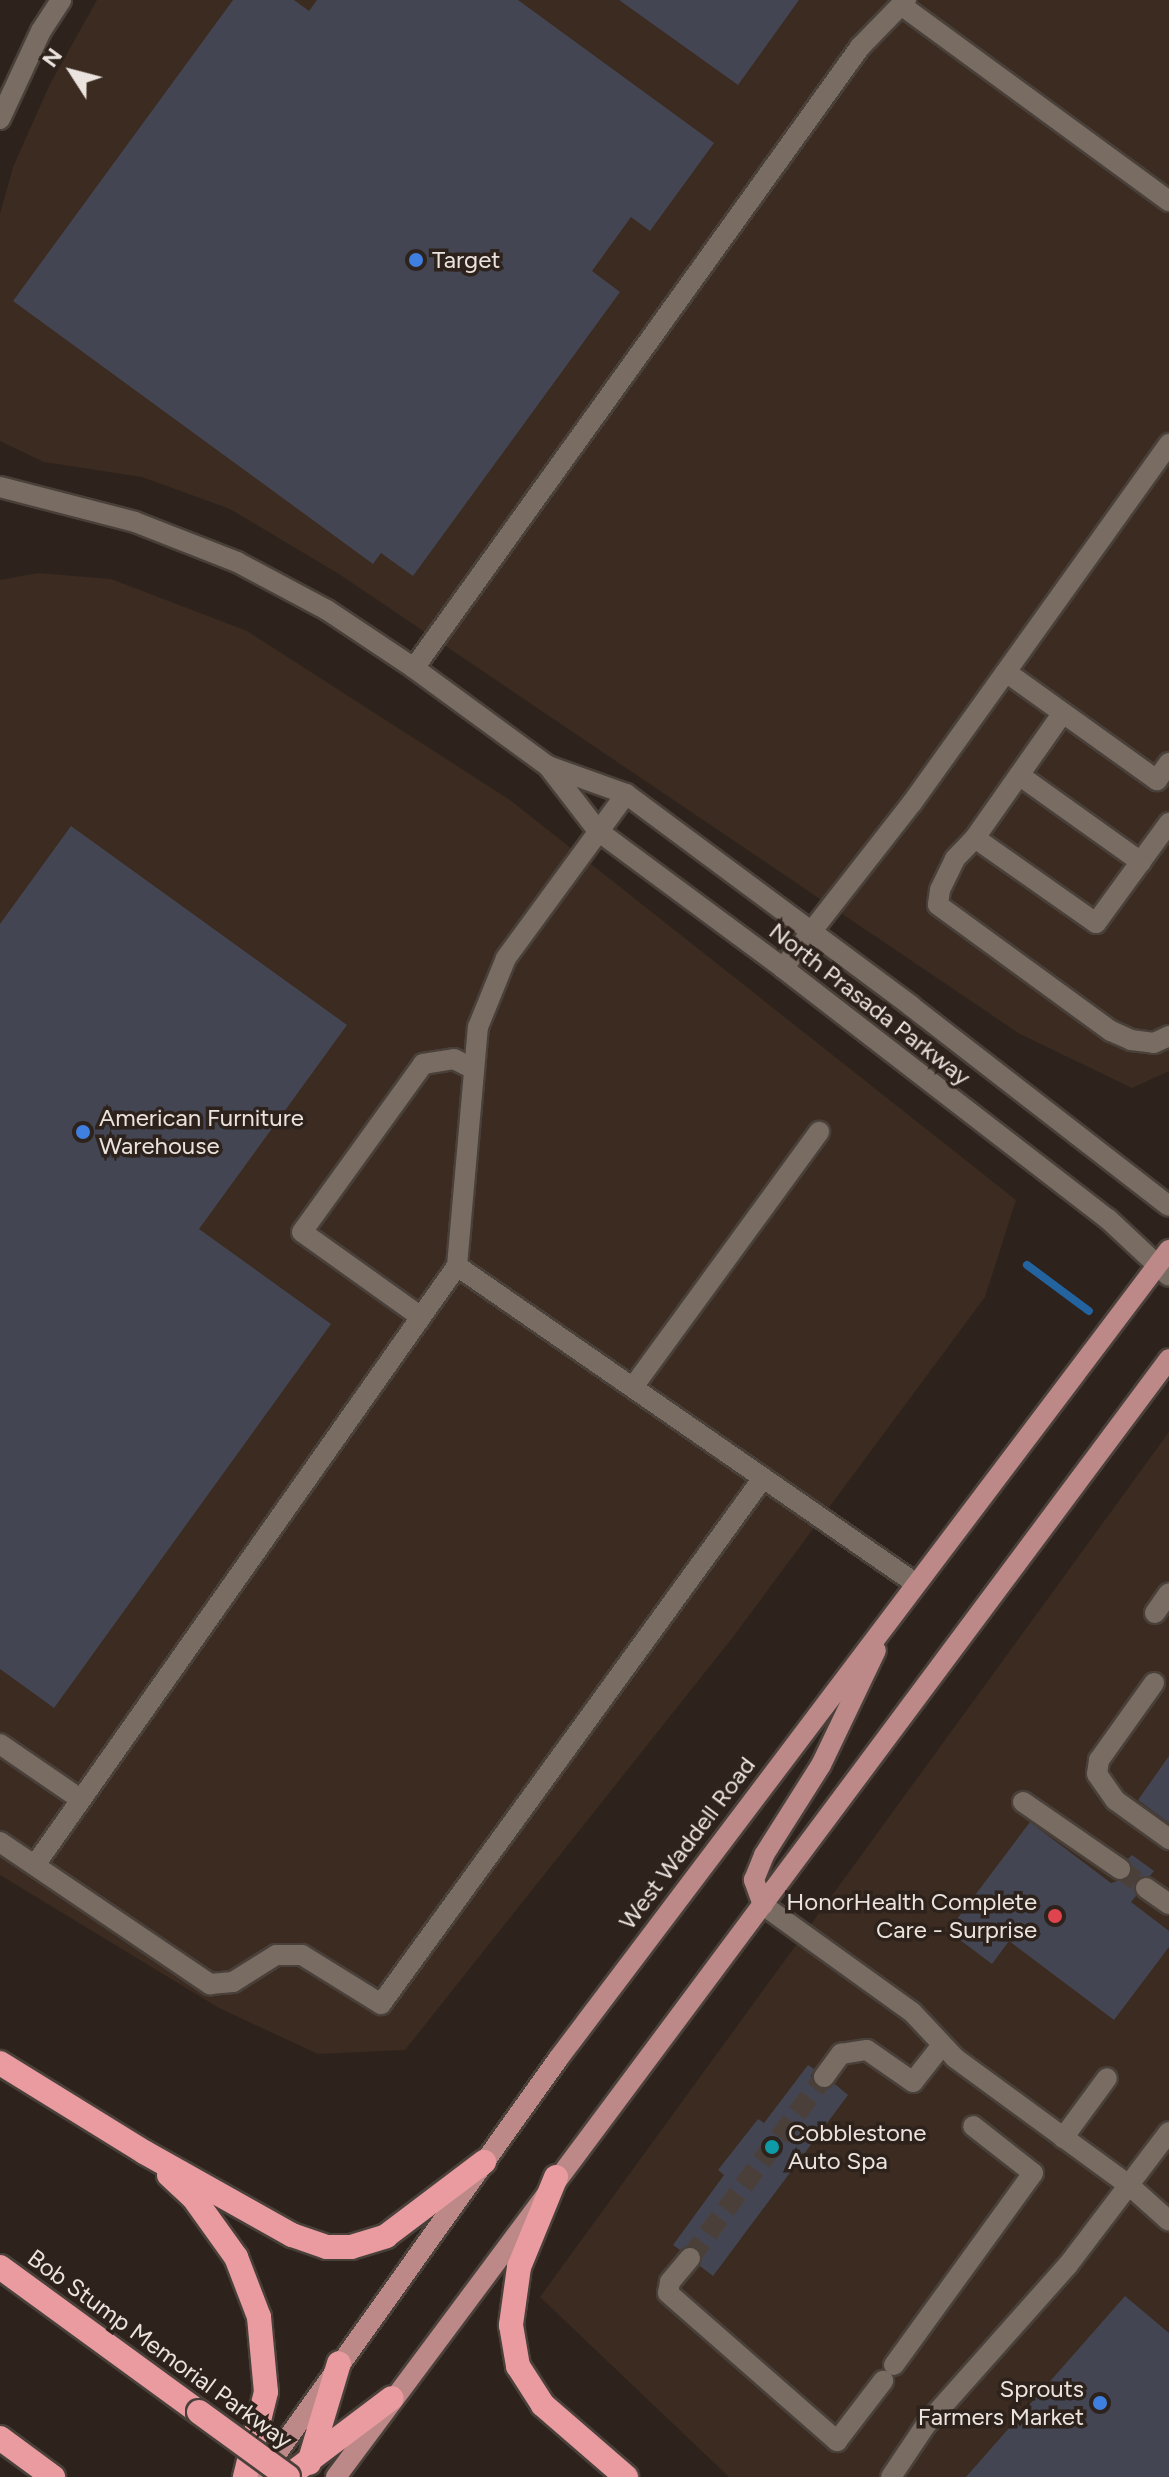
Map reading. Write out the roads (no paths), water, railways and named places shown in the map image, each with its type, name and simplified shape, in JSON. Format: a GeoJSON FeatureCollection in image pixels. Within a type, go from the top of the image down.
{"type":"FeatureCollection","features":[{"type":"Feature","properties":{"kind":"highway"},"geometry":{"type":"LineString","coordinates":[[0,2063],[144,2152],[292,2235],[327,2247],[351,2247],[386,2236],[484,2162]]}},
{"type":"Feature","properties":{"kind":"highway"},"geometry":{"type":"LineString","coordinates":[[144,2152],[193,2197],[215,2225],[236,2257],[259,2317],[266,2392],[260,2427],[245,2477]]}},
{"type":"Feature","properties":{"kind":"highway"},"geometry":{"type":"LineString","coordinates":[[556,2177],[519,2267],[511,2325],[518,2366],[543,2405],[626,2477]]}},
{"type":"Feature","properties":{"kind":"highway","name":"Bob Stump Memorial Parkway"},"geometry":{"type":"LineString","coordinates":[[0,2267],[288,2477]]}},
{"type":"Feature","properties":{"kind":"highway"},"geometry":{"type":"LineString","coordinates":[[307,2469],[339,2363]]}},
{"type":"Feature","properties":{"kind":"highway"},"geometry":{"type":"LineString","coordinates":[[288,2477],[307,2469],[392,2398]]}},
{"type":"Feature","properties":{"kind":"highway"},"geometry":{"type":"LineString","coordinates":[[0,2438],[53,2477]]}},
{"type":"Feature","properties":{"kind":"main road","name":"West Waddell Road"},"geometry":{"type":"LineString","coordinates":[[260,2477],[484,2162],[915,1583],[1163,1272],[1169,1250]]}},
{"type":"Feature","properties":{"kind":"main road"},"geometry":{"type":"LineString","coordinates":[[336,2477],[556,2177],[763,1905],[1169,1359]]}},
{"type":"Feature","properties":{"kind":"main road"},"geometry":{"type":"LineString","coordinates":[[763,1905],[754,1880],[764,1855],[821,1765],[895,1610]]}},
{"type":"Feature","properties":{"kind":"street"},"geometry":{"type":"LineString","coordinates":[[0,119],[41,31],[61,0]]}},
{"type":"Feature","properties":{"kind":"street"},"geometry":{"type":"LineString","coordinates":[[414,668],[855,54],[903,2],[1169,201]]}},
{"type":"Feature","properties":{"kind":"street"},"geometry":{"type":"LineString","coordinates":[[783,968],[812,934],[1006,672],[1169,444]]}},
{"type":"Feature","properties":{"kind":"street","name":"North Prasada Parkway"},"geometry":{"type":"LineString","coordinates":[[0,487],[135,522],[237,562],[327,610],[414,668],[548,766],[598,831],[783,968],[1108,1219],[1163,1272]]}},
{"type":"Feature","properties":{"kind":"street"},"geometry":{"type":"LineString","coordinates":[[1006,672],[1163,783],[1169,763]]}},
{"type":"Feature","properties":{"kind":"street"},"geometry":{"type":"LineString","coordinates":[[1062,714],[975,838],[955,859],[940,890],[938,905],[1111,1031],[1131,1040],[1154,1043],[1169,1036]]}},
{"type":"Feature","properties":{"kind":"street","name":"North Prasada Parkway"},"geometry":{"type":"LineString","coordinates":[[548,766],[626,794],[1169,1206]]}},
{"type":"Feature","properties":{"kind":"street"},"geometry":{"type":"LineString","coordinates":[[1019,775],[1141,862]]}},
{"type":"Feature","properties":{"kind":"street"},"geometry":{"type":"LineString","coordinates":[[35,1865],[457,1266],[478,1027],[506,958],[626,794]]}},
{"type":"Feature","properties":{"kind":"street"},"geometry":{"type":"LineString","coordinates":[[975,838],[1096,923],[1141,862],[1165,837]]}},
{"type":"Feature","properties":{"kind":"street"},"geometry":{"type":"LineString","coordinates":[[421,1317],[302,1232],[423,1064],[454,1059],[474,1069]]}},
{"type":"Feature","properties":{"kind":"street"},"geometry":{"type":"LineString","coordinates":[[633,1387],[819,1132]]}},
{"type":"Feature","properties":{"kind":"street"},"geometry":{"type":"LineString","coordinates":[[457,1266],[915,1583]]}},
{"type":"Feature","properties":{"kind":"street"},"geometry":{"type":"LineString","coordinates":[[0,1842],[210,1984],[233,1982],[276,1955],[302,1955],[381,2004],[763,1478]]}},
{"type":"Feature","properties":{"kind":"street"},"geometry":{"type":"LineString","coordinates":[[1155,1613],[1169,1593]]}},
{"type":"Feature","properties":{"kind":"street"},"geometry":{"type":"LineString","coordinates":[[1154,1683],[1099,1760],[1097,1774],[1115,1800],[1169,1839]]}},
{"type":"Feature","properties":{"kind":"street"},"geometry":{"type":"LineString","coordinates":[[0,1744],[80,1799]]}},
{"type":"Feature","properties":{"kind":"street"},"geometry":{"type":"LineString","coordinates":[[1023,1802],[1120,1869]]}},
{"type":"Feature","properties":{"kind":"street"},"geometry":{"type":"LineString","coordinates":[[1146,1888],[1169,1904]]}},
{"type":"Feature","properties":{"kind":"street"},"geometry":{"type":"LineString","coordinates":[[763,1905],[912,2012],[942,2045],[1130,2186],[1169,2221]]}},
{"type":"Feature","properties":{"kind":"street"},"geometry":{"type":"LineString","coordinates":[[824,2077],[841,2054],[867,2050],[913,2082],[942,2045]]}},
{"type":"Feature","properties":{"kind":"street"},"geometry":{"type":"LineString","coordinates":[[1063,2138],[1107,2078]]}},
{"type":"Feature","properties":{"kind":"street"},"geometry":{"type":"LineString","coordinates":[[690,2258],[670,2282],[668,2293],[837,2441],[1033,2173],[973,2126]]}},
{"type":"Feature","properties":{"kind":"street"},"geometry":{"type":"LineString","coordinates":[[891,2477],[925,2426],[1068,2265],[1169,2132]]}},
{"type":"Feature","properties":{"kind":"waterway"},"geometry":{"type":"LineString","coordinates":[[1027,1265],[1089,1311]]}},
{"type":"Feature","properties":{"kind":"tunnel"},"geometry":{"type":"LineString","coordinates":[[1120,1869],[1146,1888]]}},
{"type":"Feature","properties":{"kind":"tunnel"},"geometry":{"type":"LineString","coordinates":[[690,2258],[824,2077]]}},
{"type":"Feature","properties":{"kind":"place","name":"Target"},"geometry":{"type":"Point","coordinates":[416,260]}},
{"type":"Feature","properties":{"kind":"place","name":"American Furniture Warehouse"},"geometry":{"type":"Point","coordinates":[83,1132]}},
{"type":"Feature","properties":{"kind":"place","name":"HonorHealth Complete Care - Surprise"},"geometry":{"type":"Point","coordinates":[1055,1916]}},
{"type":"Feature","properties":{"kind":"place","name":"Cobblestone Auto Spa"},"geometry":{"type":"Point","coordinates":[772,2147]}},
{"type":"Feature","properties":{"kind":"place","name":"Sprouts Farmers Market"},"geometry":{"type":"Point","coordinates":[1100,2403]}}]}
